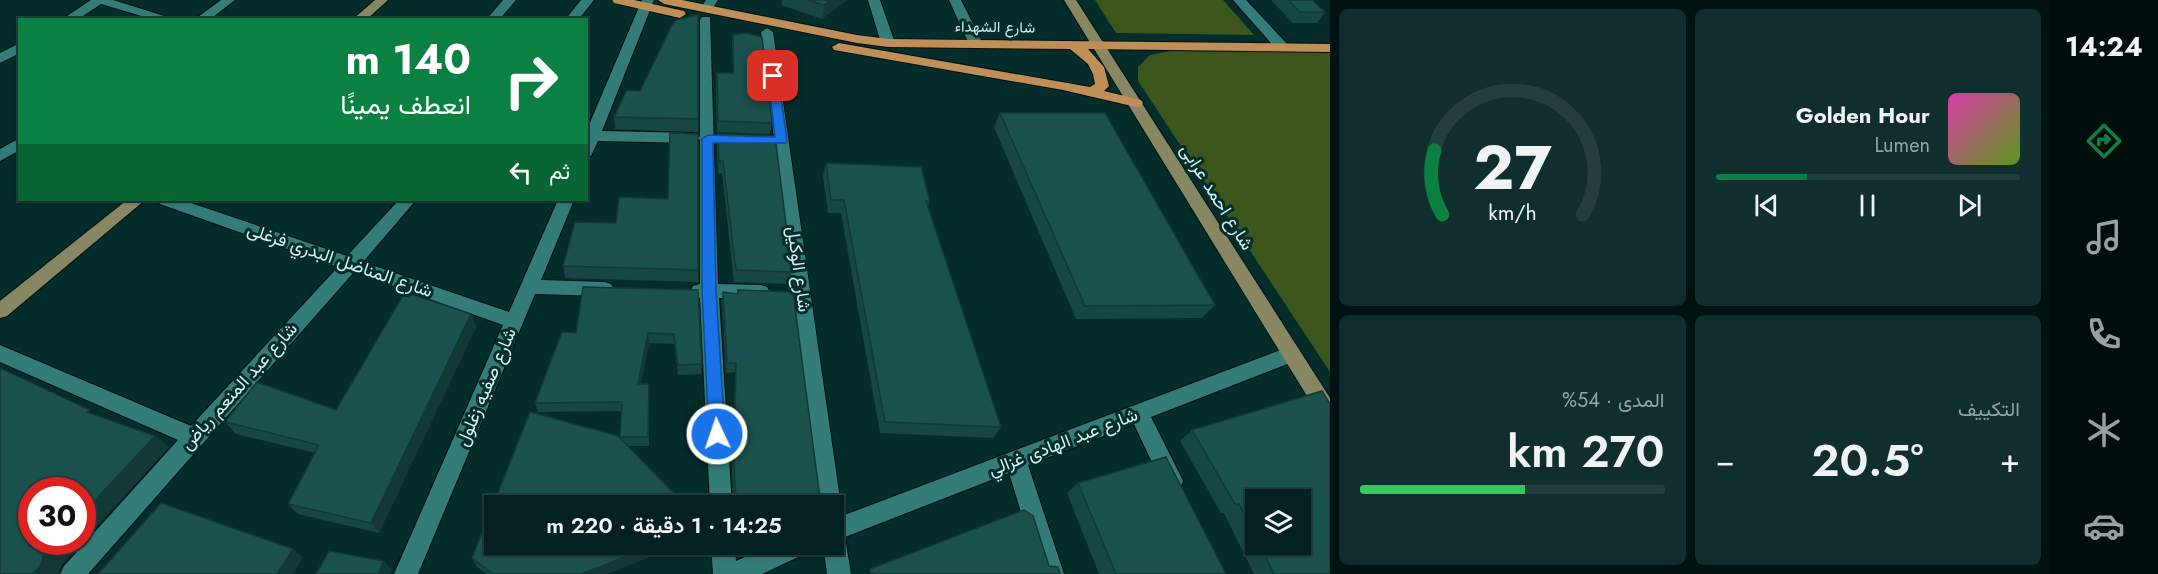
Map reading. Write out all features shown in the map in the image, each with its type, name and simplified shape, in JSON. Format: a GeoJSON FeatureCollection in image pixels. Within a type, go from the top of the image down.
{"type":"FeatureCollection","features":[{"type":"Feature","properties":{"kind":"highway","name":"شارع الشهداء"},"geometry":{"type":"LineString","coordinates":[[618,0],[708,9],[767,32],[865,52],[1094,91],[1136,103]]}},
{"type":"Feature","properties":{"kind":"highway","name":"شارع الشهداء"},"geometry":{"type":"LineString","coordinates":[[664,0],[888,43],[1330,48]]}},
{"type":"Feature","properties":{"kind":"highway"},"geometry":{"type":"LineString","coordinates":[[1068,45],[1080,48],[1088,54],[1102,79],[1102,86],[1094,91]]}},
{"type":"Feature","properties":{"kind":"main road"},"geometry":{"type":"LineString","coordinates":[[360,18],[382,0]]}},
{"type":"Feature","properties":{"kind":"main road","name":"شارع احمد عرابى"},"geometry":{"type":"LineString","coordinates":[[1070,0],[1330,416]]}},
{"type":"Feature","properties":{"kind":"main road"},"geometry":{"type":"LineString","coordinates":[[0,311],[135,201]]}},
{"type":"Feature","properties":{"kind":"street"},"geometry":{"type":"LineString","coordinates":[[70,18],[99,0],[164,18]]}},
{"type":"Feature","properties":{"kind":"street"},"geometry":{"type":"LineString","coordinates":[[203,18],[229,0]]}},
{"type":"Feature","properties":{"kind":"street"},"geometry":{"type":"LineString","coordinates":[[494,18],[510,0]]}},
{"type":"Feature","properties":{"kind":"street"},"geometry":{"type":"LineString","coordinates":[[573,18],[588,0]]}},
{"type":"Feature","properties":{"kind":"street"},"geometry":{"type":"LineString","coordinates":[[874,0],[888,43]]}},
{"type":"Feature","properties":{"kind":"street"},"geometry":{"type":"LineString","coordinates":[[955,0],[976,44]]}},
{"type":"Feature","properties":{"kind":"street"},"geometry":{"type":"LineString","coordinates":[[1239,0],[1283,48]]}},
{"type":"Feature","properties":{"kind":"street"},"geometry":{"type":"LineString","coordinates":[[646,4],[591,133],[713,139]]}},
{"type":"Feature","properties":{"kind":"street"},"geometry":{"type":"LineString","coordinates":[[708,9],[713,139],[709,291],[720,495]]}},
{"type":"Feature","properties":{"kind":"street","name":"شارع الوكيل"},"geometry":{"type":"LineString","coordinates":[[767,32],[776,140],[802,293],[829,495]]}},
{"type":"Feature","properties":{"kind":"street"},"geometry":{"type":"LineString","coordinates":[[0,59],[18,48]]}},
{"type":"Feature","properties":{"kind":"street"},"geometry":{"type":"LineString","coordinates":[[0,156],[13,145]]}},
{"type":"Feature","properties":{"kind":"street","name":"شارع المناضل البدري فرغلى"},"geometry":{"type":"LineString","coordinates":[[169,201],[514,321]]}},
{"type":"Feature","properties":{"kind":"street","name":"شارع عبد المنعم رياض"},"geometry":{"type":"LineString","coordinates":[[72,574],[407,201]]}},
{"type":"Feature","properties":{"kind":"street","name":"شارع صفيه زغلول"},"geometry":{"type":"LineString","coordinates":[[406,574],[566,201]]}},
{"type":"Feature","properties":{"kind":"street"},"geometry":{"type":"LineString","coordinates":[[529,287],[619,289]]}},
{"type":"Feature","properties":{"kind":"street"},"geometry":{"type":"LineString","coordinates":[[687,291],[802,293]]}},
{"type":"Feature","properties":{"kind":"street"},"geometry":{"type":"LineString","coordinates":[[0,353],[193,437]]}},
{"type":"Feature","properties":{"kind":"street","name":"شارع عبد الهادى غزالي"},"geometry":{"type":"LineString","coordinates":[[844,526],[1291,354]]}},
{"type":"Feature","properties":{"kind":"street"},"geometry":{"type":"LineString","coordinates":[[1139,413],[1181,499]]}},
{"type":"Feature","properties":{"kind":"street"},"geometry":{"type":"LineString","coordinates":[[1016,460],[1052,574]]}},
{"type":"Feature","properties":{"kind":"street"},"geometry":{"type":"LineString","coordinates":[[724,555],[725,574]]}},
{"type":"Feature","properties":{"kind":"street"},"geometry":{"type":"LineString","coordinates":[[735,574],[777,555]]}},
{"type":"Feature","properties":{"kind":"street"},"geometry":{"type":"LineString","coordinates":[[836,555],[839,574]]}},
{"type":"Feature","properties":{"kind":"green space"},"geometry":{"type":"Polygon","coordinates":[[[1095,0],[1223,0],[1254,35],[1116,33],[1095,0]]]}},
{"type":"Feature","properties":{"kind":"green space"},"geometry":{"type":"Polygon","coordinates":[[[1170,51],[1330,52],[1330,372],[1138,81],[1138,67],[1150,55],[1170,51]]]}},
{"type":"Feature","properties":{"kind":"building"},"geometry":{"type":"Polygon","coordinates":[[[808,0],[831,0],[824,5],[808,0]]]}},
{"type":"Feature","properties":{"kind":"building"},"geometry":{"type":"Polygon","coordinates":[[[1288,0],[1312,0],[1325,12],[1300,12],[1288,0]]]}},
{"type":"Feature","properties":{"kind":"building"},"geometry":{"type":"Polygon","coordinates":[[[698,15],[698,119],[614,117],[627,90],[640,91],[676,20],[698,15]]]}},
{"type":"Feature","properties":{"kind":"building"},"geometry":{"type":"Polygon","coordinates":[[[746,33],[762,37],[772,123],[718,121],[717,73],[734,73],[733,35],[746,33]]]}},
{"type":"Feature","properties":{"kind":"building"},"geometry":{"type":"Polygon","coordinates":[[[1000,113],[1105,113],[1215,305],[1085,306],[1000,113]]]}},
{"type":"Feature","properties":{"kind":"building"},"geometry":{"type":"Polygon","coordinates":[[[670,133],[698,134],[698,270],[563,266],[575,222],[616,223],[619,197],[668,199],[670,133]]]}},
{"type":"Feature","properties":{"kind":"building"},"geometry":{"type":"Polygon","coordinates":[[[718,134],[775,136],[792,272],[736,270],[723,161],[719,161],[718,134]]]}},
{"type":"Feature","properties":{"kind":"building"},"geometry":{"type":"Polygon","coordinates":[[[826,163],[921,167],[930,201],[926,201],[1001,427],[885,422],[844,200],[831,200],[826,163]]]}},
{"type":"Feature","properties":{"kind":"building"},"geometry":{"type":"Polygon","coordinates":[[[583,287],[698,290],[702,364],[678,365],[674,334],[648,333],[638,384],[649,384],[648,437],[620,437],[622,402],[535,403],[562,332],[576,333],[583,287]]]}},
{"type":"Feature","properties":{"kind":"building"},"geometry":{"type":"Polygon","coordinates":[[[738,290],[793,292],[820,495],[736,495],[734,464],[736,363],[727,363],[723,292],[738,294],[738,290]]]}},
{"type":"Feature","properties":{"kind":"building"},"geometry":{"type":"Polygon","coordinates":[[[405,292],[471,314],[371,523],[288,504],[319,445],[225,422],[257,382],[336,410],[405,292]]]}},
{"type":"Feature","properties":{"kind":"building"},"geometry":{"type":"Polygon","coordinates":[[[0,368],[90,410],[87,412],[155,436],[96,499],[96,477],[18,477],[18,555],[44,555],[40,566],[32,574],[0,574],[0,368]]]}},
{"type":"Feature","properties":{"kind":"building"},"geometry":{"type":"Polygon","coordinates":[[[1322,391],[1330,404],[1330,574],[1274,574],[1264,555],[1311,555],[1311,489],[1245,489],[1245,516],[1239,504],[1235,504],[1192,430],[1322,391]]]}},
{"type":"Feature","properties":{"kind":"building"},"geometry":{"type":"Polygon","coordinates":[[[530,412],[618,436],[675,495],[497,495],[530,412]]]}},
{"type":"Feature","properties":{"kind":"building"},"geometry":{"type":"Polygon","coordinates":[[[1166,457],[1226,574],[1116,574],[1078,483],[1166,457]]]}},
{"type":"Feature","properties":{"kind":"building"},"geometry":{"type":"Polygon","coordinates":[[[161,503],[293,549],[277,574],[98,574],[161,503]]]}},
{"type":"Feature","properties":{"kind":"building"},"geometry":{"type":"Polygon","coordinates":[[[1024,510],[1033,516],[1049,566],[1058,567],[1060,574],[871,574],[870,569],[1024,510]]]}},
{"type":"Feature","properties":{"kind":"building"},"geometry":{"type":"Polygon","coordinates":[[[484,528],[484,555],[630,555],[581,574],[493,574],[472,558],[484,528]]]}},
{"type":"Feature","properties":{"kind":"building"},"geometry":{"type":"Polygon","coordinates":[[[329,551],[384,561],[378,574],[316,574],[329,551]]]}},
{"type":"Feature","properties":{"kind":"route"},"geometry":{"type":"LineString","coordinates":[[717,434],[709,291],[708,139],[782,141],[773,76]]}}]}
